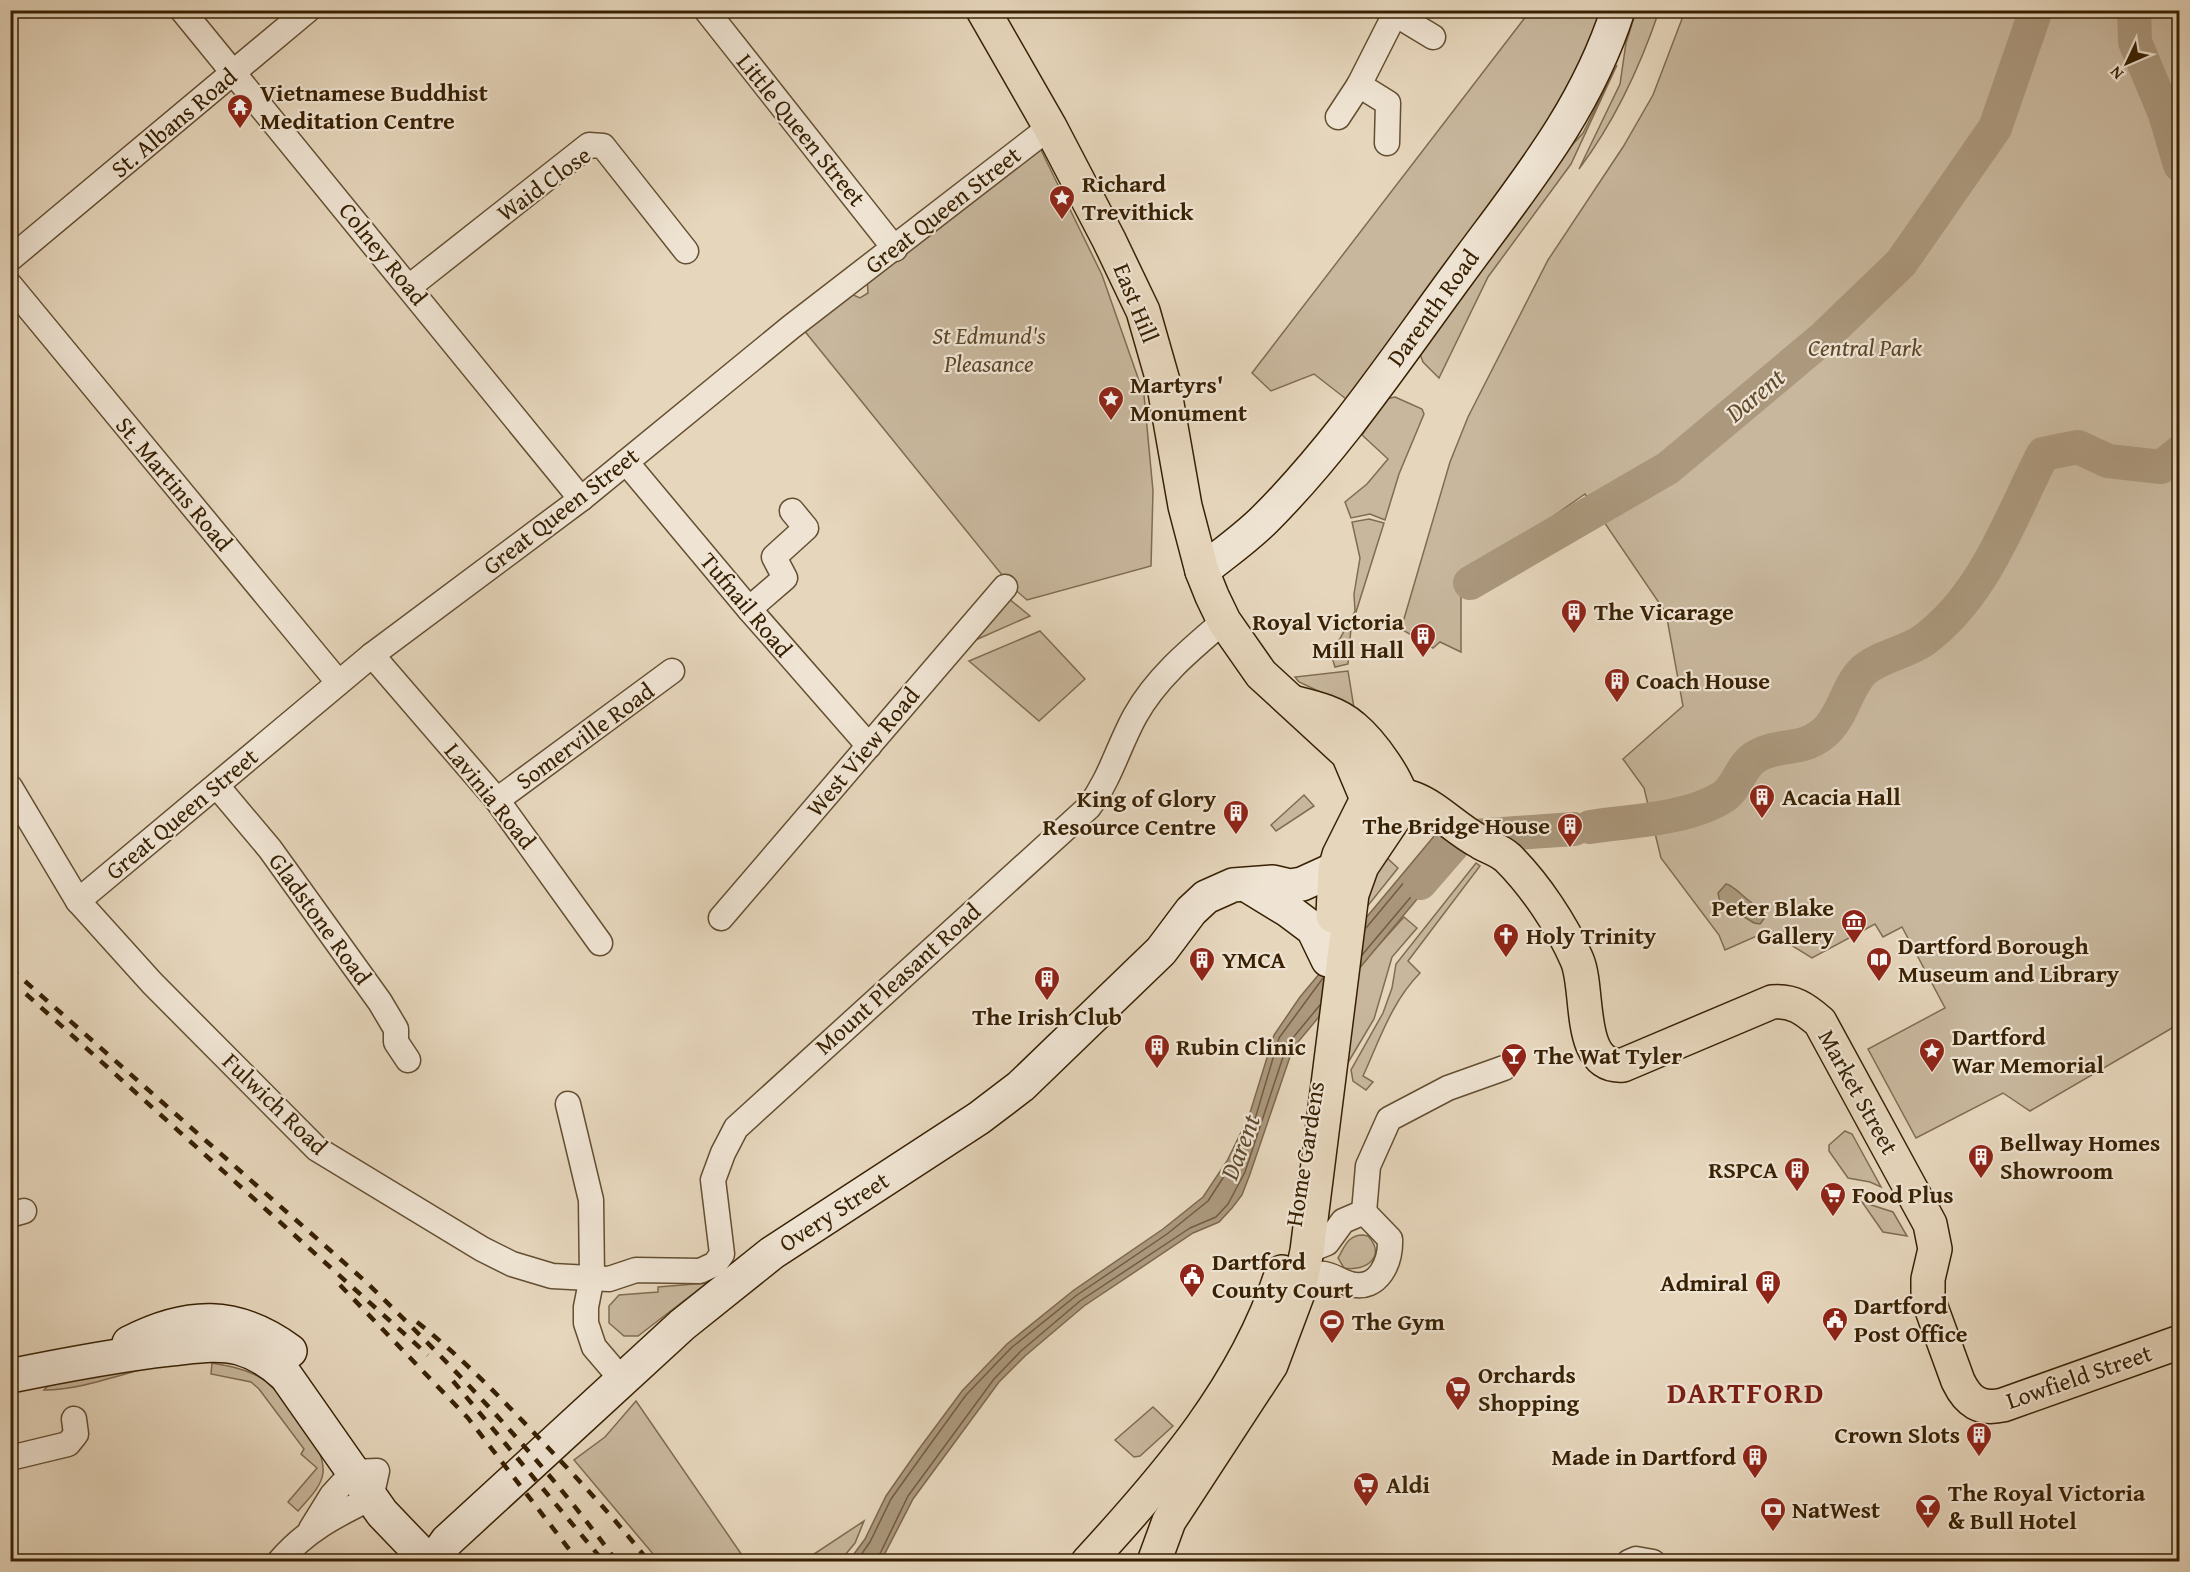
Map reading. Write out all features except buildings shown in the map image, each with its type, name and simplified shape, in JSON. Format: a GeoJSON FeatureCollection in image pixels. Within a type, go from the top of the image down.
{"type":"FeatureCollection","features":[{"type":"Feature","properties":{"kind":"main road","name":"East Hill"},"geometry":{"type":"LineString","coordinates":[[983,10],[1110,240],[1149,330],[1163,381],[1178,476],[1202,571],[1224,621],[1254,666],[1348,754],[1367,799]]}},
{"type":"Feature","properties":{"kind":"main road","name":"East Hill"},"geometry":{"type":"LineString","coordinates":[[1292,702],[1316,708],[1353,727],[1382,760],[1402,794]]}},
{"type":"Feature","properties":{"kind":"main road"},"geometry":{"type":"LineString","coordinates":[[1367,799],[1385,793],[1402,794]]}},
{"type":"Feature","properties":{"kind":"main road","name":"Market Street"},"geometry":{"type":"LineString","coordinates":[[1402,794],[1439,812],[1481,843],[1498,850],[1509,860],[1545,905],[1578,962],[1591,1039],[1596,1054],[1603,1062],[1617,1066],[1772,1002],[1786,1000],[1804,1008],[1820,1022],[1930,1224],[1935,1249],[1928,1279],[1929,1299],[1963,1393],[1977,1405]]}},
{"type":"Feature","properties":{"kind":"main road","name":"Home Gardens"},"geometry":{"type":"LineString","coordinates":[[1088,1562],[1152,1493],[1211,1415],[1261,1327],[1285,1262],[1300,1205],[1324,1066],[1328,960],[1341,887],[1362,866],[1403,805],[1402,794]]}},
{"type":"Feature","properties":{"kind":"main road","name":"Home Gardens"},"geometry":{"type":"LineString","coordinates":[[1154,1562],[1169,1521],[1271,1365],[1286,1329],[1304,1264],[1341,887],[1339,855],[1367,799]]}},
{"type":"Feature","properties":{"kind":"main road"},"geometry":{"type":"LineString","coordinates":[[1261,1327],[1281,1315],[1304,1264]]}},
{"type":"Feature","properties":{"kind":"main road","name":"Lowfield Street"},"geometry":{"type":"LineString","coordinates":[[1977,1405],[1989,1408],[2003,1405],[2180,1342]]}},
{"type":"Feature","properties":{"kind":"main road"},"geometry":{"type":"LineString","coordinates":[[1097,1562],[1107,1559],[1125,1562]]}},
{"type":"Feature","properties":{"kind":"street","name":"Colney Road"},"geometry":{"type":"LineString","coordinates":[[182,10],[581,499]]}},
{"type":"Feature","properties":{"kind":"street","name":"St. Albans Road"},"geometry":{"type":"LineString","coordinates":[[10,259],[308,10]]}},
{"type":"Feature","properties":{"kind":"street","name":"Little Queen Street"},"geometry":{"type":"LineString","coordinates":[[706,10],[895,249]]}},
{"type":"Feature","properties":{"kind":"street","name":"Darenth Road"},"geometry":{"type":"LineString","coordinates":[[1202,571],[1263,520],[1298,484],[1397,359],[1576,108],[1607,45],[1618,10]]}},
{"type":"Feature","properties":{"kind":"street"},"geometry":{"type":"LineString","coordinates":[[1338,117],[1359,85],[1396,12],[1433,37]]}},
{"type":"Feature","properties":{"kind":"street"},"geometry":{"type":"LineString","coordinates":[[1359,85],[1388,103],[1387,143]]}},
{"type":"Feature","properties":{"kind":"street","name":"Great Queen Street"},"geometry":{"type":"LineString","coordinates":[[78,900],[217,786],[338,682],[581,499],[791,327],[1050,128]]}},
{"type":"Feature","properties":{"kind":"street","name":"Waid Close"},"geometry":{"type":"LineString","coordinates":[[409,287],[589,145],[603,146],[686,251]]}},
{"type":"Feature","properties":{"kind":"street","name":"St. Martins Road"},"geometry":{"type":"LineString","coordinates":[[10,285],[338,682]]}},
{"type":"Feature","properties":{"kind":"street","name":"Tufnail Road"},"geometry":{"type":"LineString","coordinates":[[626,462],[749,609],[869,746]]}},
{"type":"Feature","properties":{"kind":"street"},"geometry":{"type":"LineString","coordinates":[[749,609],[785,578],[774,557],[807,528],[792,511]]}},
{"type":"Feature","properties":{"kind":"street","name":"West View Road"},"geometry":{"type":"LineString","coordinates":[[721,918],[1005,586]]}},
{"type":"Feature","properties":{"kind":"street","name":"Mount Pleasant Road"},"geometry":{"type":"LineString","coordinates":[[592,1277],[609,1279],[636,1270],[700,1271],[717,1262],[722,1254],[723,1245],[713,1180],[736,1128],[1089,807],[1102,789],[1134,717],[1151,690],[1224,621]]}},
{"type":"Feature","properties":{"kind":"street","name":"Lavinia Road"},"geometry":{"type":"LineString","coordinates":[[372,655],[497,800],[600,943]]}},
{"type":"Feature","properties":{"kind":"street","name":"Somerville Road"},"geometry":{"type":"LineString","coordinates":[[497,800],[672,671]]}},
{"type":"Feature","properties":{"kind":"street","name":"Gladstone Road"},"geometry":{"type":"LineString","coordinates":[[217,786],[270,849],[380,1002],[396,1029],[396,1042],[408,1060]]}},
{"type":"Feature","properties":{"kind":"street","name":"Fulwich Road"},"geometry":{"type":"LineString","coordinates":[[10,787],[78,900],[152,982],[317,1149],[482,1249],[512,1264],[552,1276],[592,1277]]}},
{"type":"Feature","properties":{"kind":"street","name":"Overy Street"},"geometry":{"type":"LineString","coordinates":[[440,1558],[682,1325],[772,1253],[979,1118],[1021,1086],[1161,951],[1191,911],[1206,897],[1228,886],[1273,882],[1285,885],[1341,887]]}},
{"type":"Feature","properties":{"kind":"street"},"geometry":{"type":"LineString","coordinates":[[1247,885],[1289,910],[1313,929],[1328,960]]}},
{"type":"Feature","properties":{"kind":"street"},"geometry":{"type":"LineString","coordinates":[[1364,1212],[1343,1221],[1327,1243],[1304,1264],[1353,1285],[1369,1282],[1384,1272],[1391,1255],[1390,1239],[1364,1212],[1368,1166],[1389,1119],[1448,1088],[1504,1068]]}},
{"type":"Feature","properties":{"kind":"street"},"geometry":{"type":"LineString","coordinates":[[568,1104],[591,1200],[592,1277],[586,1307],[586,1323],[594,1347],[623,1381]]}},
{"type":"Feature","properties":{"kind":"street"},"geometry":{"type":"LineString","coordinates":[[10,1376],[102,1357],[145,1335],[192,1321],[231,1322],[249,1326],[266,1334],[297,1356],[312,1374],[367,1480],[395,1496],[440,1558]]}},
{"type":"Feature","properties":{"kind":"street"},"geometry":{"type":"LineString","coordinates":[[10,1458],[68,1444],[76,1434],[75,1419]]}},
{"type":"Feature","properties":{"kind":"street"},"geometry":{"type":"LineString","coordinates":[[279,1562],[311,1529],[332,1495],[367,1480]]}},
{"type":"Feature","properties":{"kind":"street"},"geometry":{"type":"LineString","coordinates":[[1629,1562],[1636,1559],[1653,1562]]}},
{"type":"Feature","properties":{"kind":"green space"},"geometry":{"type":"Polygon","coordinates":[[[1530,11],[1607,11],[1570,97],[1350,402],[1314,374],[1271,391],[1252,373],[1530,11]]]}},
{"type":"Feature","properties":{"kind":"green space"},"geometry":{"type":"Polygon","coordinates":[[[1636,11],[1659,11],[1644,53],[1615,113],[1579,169],[1620,84],[1626,43],[1636,11]]]}},
{"type":"Feature","properties":{"kind":"green space","name":"Central Park"},"geometry":{"type":"Polygon","coordinates":[[[1685,11],[2179,11],[2179,1024],[2030,1111],[2003,1093],[1916,1138],[1868,1049],[1945,1008],[1902,927],[1883,937],[1875,924],[1812,958],[1768,931],[1725,950],[1719,935],[1661,858],[1644,788],[1623,759],[1683,706],[1666,613],[1585,494],[1461,581],[1461,652],[1440,642],[1433,648],[1401,629],[1450,462],[1468,417],[1548,260],[1623,147],[1653,95],[1685,11]]]}},
{"type":"Feature","properties":{"kind":"green space"},"geometry":{"type":"Polygon","coordinates":[[[1617,65],[1571,164],[1488,277],[1439,378],[1423,362],[1420,354],[1564,154],[1583,133],[1617,65]]]}},
{"type":"Feature","properties":{"kind":"green space","name":"St Edmund's Pleasance"},"geometry":{"type":"Polygon","coordinates":[[[1040,148],[1102,275],[1144,395],[1153,491],[1151,566],[1027,600],[1011,586],[803,329],[849,293],[860,298],[868,293],[867,277],[1040,148]]]}},
{"type":"Feature","properties":{"kind":"green space"},"geometry":{"type":"Polygon","coordinates":[[[1395,397],[1422,409],[1424,414],[1399,474],[1385,520],[1370,514],[1351,518],[1345,502],[1367,484],[1388,459],[1362,435],[1386,399],[1395,397]]]}},
{"type":"Feature","properties":{"kind":"green space"},"geometry":{"type":"Polygon","coordinates":[[[1369,519],[1384,523],[1351,628],[1348,664],[1335,667],[1330,651],[1337,644],[1355,611],[1354,594],[1360,558],[1352,522],[1369,519]]]}},
{"type":"Feature","properties":{"kind":"green space"},"geometry":{"type":"Polygon","coordinates":[[[1008,598],[1030,616],[971,642],[1008,598]]]}},
{"type":"Feature","properties":{"kind":"green space"},"geometry":{"type":"Polygon","coordinates":[[[1040,631],[1085,679],[1039,721],[969,661],[1040,631]]]}},
{"type":"Feature","properties":{"kind":"green space"},"geometry":{"type":"Polygon","coordinates":[[[1348,671],[1354,708],[1299,682],[1295,677],[1348,671]]]}},
{"type":"Feature","properties":{"kind":"green space"},"geometry":{"type":"Polygon","coordinates":[[[1304,795],[1314,806],[1276,831],[1271,825],[1304,795]]]}},
{"type":"Feature","properties":{"kind":"green space"},"geometry":{"type":"Polygon","coordinates":[[[1386,857],[1398,868],[1362,913],[1365,892],[1386,857]]]}},
{"type":"Feature","properties":{"kind":"green space"},"geometry":{"type":"Polygon","coordinates":[[[1476,863],[1480,866],[1408,961],[1420,973],[1402,996],[1381,1035],[1363,1076],[1373,1082],[1366,1090],[1353,1081],[1351,1070],[1383,1013],[1392,988],[1396,964],[1476,863]]]}},
{"type":"Feature","properties":{"kind":"green space"},"geometry":{"type":"Polygon","coordinates":[[[1404,917],[1417,928],[1392,957],[1374,1019],[1343,1071],[1349,978],[1404,917]]]}},
{"type":"Feature","properties":{"kind":"green space"},"geometry":{"type":"Polygon","coordinates":[[[1845,1131],[1852,1134],[1881,1187],[1870,1182],[1848,1178],[1829,1151],[1829,1145],[1845,1131]]]}},
{"type":"Feature","properties":{"kind":"green space"},"geometry":{"type":"Polygon","coordinates":[[[1862,1202],[1893,1212],[1907,1236],[1883,1232],[1862,1202]]]}},
{"type":"Feature","properties":{"kind":"green space"},"geometry":{"type":"Polygon","coordinates":[[[1363,1235],[1368,1236],[1373,1243],[1375,1256],[1360,1268],[1344,1268],[1338,1258],[1343,1249],[1350,1239],[1363,1235]]]}},
{"type":"Feature","properties":{"kind":"green space"},"geometry":{"type":"Polygon","coordinates":[[[707,1283],[638,1336],[624,1336],[609,1323],[609,1306],[619,1295],[658,1292],[658,1287],[707,1283]]]}},
{"type":"Feature","properties":{"kind":"green space"},"geometry":{"type":"Polygon","coordinates":[[[205,1351],[244,1357],[278,1376],[275,1380],[248,1364],[220,1358],[191,1359],[162,1364],[102,1381],[44,1390],[50,1384],[205,1351]]]}},
{"type":"Feature","properties":{"kind":"green space"},"geometry":{"type":"Polygon","coordinates":[[[212,1363],[243,1370],[261,1378],[291,1407],[310,1435],[318,1449],[323,1473],[317,1489],[298,1511],[288,1502],[317,1468],[301,1454],[304,1449],[259,1389],[251,1382],[211,1374],[212,1363]]]}},
{"type":"Feature","properties":{"kind":"green space"},"geometry":{"type":"Polygon","coordinates":[[[636,1401],[746,1561],[659,1561],[574,1460],[605,1437],[636,1401]]]}},
{"type":"Feature","properties":{"kind":"green space"},"geometry":{"type":"Polygon","coordinates":[[[1153,1407],[1173,1426],[1140,1456],[1134,1457],[1115,1440],[1153,1407]]]}},
{"type":"Feature","properties":{"kind":"green space"},"geometry":{"type":"Polygon","coordinates":[[[864,1521],[855,1543],[840,1561],[810,1561],[808,1558],[864,1521]]]}},
{"type":"Feature","properties":{"kind":"water"},"geometry":{"type":"Polygon","coordinates":[[[1435,835],[1458,850],[1293,1048],[1242,1195],[1232,1208],[1219,1222],[1193,1233],[1084,1306],[1025,1356],[999,1382],[913,1499],[881,1561],[848,1562],[865,1539],[886,1496],[916,1453],[962,1391],[1007,1344],[1074,1290],[1163,1229],[1203,1197],[1227,1161],[1249,1116],[1274,1035],[1300,997],[1435,835]]]}},
{"type":"Feature","properties":{"kind":"water"},"geometry":{"type":"Polygon","coordinates":[[[1726,884],[1764,910],[1766,916],[1760,924],[1754,923],[1720,902],[1718,893],[1726,884]]]}},
{"type":"Feature","properties":{"kind":"waterway","name":"Darent"},"geometry":{"type":"LineString","coordinates":[[1470,583],[1668,468],[1823,338],[1901,263],[1995,128],[2036,10]]}},
{"type":"Feature","properties":{"kind":"waterway","name":"Darent"},"geometry":{"type":"LineString","coordinates":[[2134,10],[2135,42],[2165,114],[2180,165]]}},
{"type":"Feature","properties":{"kind":"waterway","name":"Darent"},"geometry":{"type":"LineString","coordinates":[[1590,827],[1677,815],[1709,804],[1728,793],[1747,764],[1757,756],[1775,749],[1811,741],[1828,729],[1838,715],[1853,684],[1863,671],[1924,640],[1964,601],[1994,554],[2043,454],[2078,447],[2108,461],[2161,467],[2180,452]]}},
{"type":"Feature","properties":{"kind":"waterway","name":"Darent"},"geometry":{"type":"LineString","coordinates":[[1420,883],[1460,837],[1574,829]]}},
{"type":"Feature","properties":{"kind":"railway"},"geometry":{"type":"LineString","coordinates":[[10,968],[365,1281],[399,1314],[465,1381],[528,1451],[589,1524],[617,1562]]}},
{"type":"Feature","properties":{"kind":"railway"},"geometry":{"type":"LineString","coordinates":[[26,994],[428,1355]]}},
{"type":"Feature","properties":{"kind":"railway"},"geometry":{"type":"LineString","coordinates":[[340,1285],[468,1418],[579,1562]]}},
{"type":"Feature","properties":{"kind":"railway"},"geometry":{"type":"LineString","coordinates":[[417,1322],[464,1362],[522,1420],[594,1497],[649,1562]]}},
{"type":"Feature","properties":{"kind":"railway"},"geometry":{"type":"LineString","coordinates":[[453,1381],[604,1562]]}},
{"type":"Feature","properties":{"kind":"place","name":"Vietnamese Buddhist Meditation Centre"},"geometry":{"type":"Point","coordinates":[240,130]}},
{"type":"Feature","properties":{"kind":"place","name":"Richard Trevithick"},"geometry":{"type":"Point","coordinates":[1062,221]}},
{"type":"Feature","properties":{"kind":"place","name":"Martyrs' Monument"},"geometry":{"type":"Point","coordinates":[1111,422]}},
{"type":"Feature","properties":{"kind":"place","name":"The Vicarage"},"geometry":{"type":"Point","coordinates":[1574,635]}},
{"type":"Feature","properties":{"kind":"place","name":"Royal Victoria Mill Hall"},"geometry":{"type":"Point","coordinates":[1423,659]}},
{"type":"Feature","properties":{"kind":"place","name":"Coach House"},"geometry":{"type":"Point","coordinates":[1617,704]}},
{"type":"Feature","properties":{"kind":"place","name":"Acacia Hall"},"geometry":{"type":"Point","coordinates":[1762,820]}},
{"type":"Feature","properties":{"kind":"place","name":"King of Glory Resource Centre"},"geometry":{"type":"Point","coordinates":[1236,836]}},
{"type":"Feature","properties":{"kind":"place","name":"The Bridge House"},"geometry":{"type":"Point","coordinates":[1570,849]}},
{"type":"Feature","properties":{"kind":"place","name":"Peter Blake Gallery"},"geometry":{"type":"Point","coordinates":[1854,945]}},
{"type":"Feature","properties":{"kind":"place","name":"Holy Trinity"},"geometry":{"type":"Point","coordinates":[1506,959]}},
{"type":"Feature","properties":{"kind":"place","name":"YMCA"},"geometry":{"type":"Point","coordinates":[1202,983]}},
{"type":"Feature","properties":{"kind":"place","name":"Dartford Borough Museum and Library"},"geometry":{"type":"Point","coordinates":[1879,983]}},
{"type":"Feature","properties":{"kind":"place","name":"The Irish Club"},"geometry":{"type":"Point","coordinates":[1047,1002]}},
{"type":"Feature","properties":{"kind":"place","name":"Rubin Clinic"},"geometry":{"type":"Point","coordinates":[1157,1070]}},
{"type":"Feature","properties":{"kind":"place","name":"Dartford War Memorial"},"geometry":{"type":"Point","coordinates":[1932,1074]}},
{"type":"Feature","properties":{"kind":"place","name":"The Wat Tyler"},"geometry":{"type":"Point","coordinates":[1514,1079]}},
{"type":"Feature","properties":{"kind":"place","name":"Bellway Homes Showroom"},"geometry":{"type":"Point","coordinates":[1981,1180]}},
{"type":"Feature","properties":{"kind":"place","name":"RSPCA"},"geometry":{"type":"Point","coordinates":[1797,1193]}},
{"type":"Feature","properties":{"kind":"place","name":"Food Plus"},"geometry":{"type":"Point","coordinates":[1833,1218]}},
{"type":"Feature","properties":{"kind":"place","name":"Dartford County Court"},"geometry":{"type":"Point","coordinates":[1192,1299]}},
{"type":"Feature","properties":{"kind":"place","name":"Admiral"},"geometry":{"type":"Point","coordinates":[1768,1306]}},
{"type":"Feature","properties":{"kind":"place","name":"Dartford Post Office"},"geometry":{"type":"Point","coordinates":[1835,1343]}},
{"type":"Feature","properties":{"kind":"place","name":"The Gym"},"geometry":{"type":"Point","coordinates":[1332,1345]}},
{"type":"Feature","properties":{"kind":"place","name":"Orchards Shopping"},"geometry":{"type":"Point","coordinates":[1458,1412]}},
{"type":"Feature","properties":{"kind":"place","name":"Crown Slots"},"geometry":{"type":"Point","coordinates":[1979,1458]}},
{"type":"Feature","properties":{"kind":"place","name":"Made in Dartford"},"geometry":{"type":"Point","coordinates":[1755,1480]}},
{"type":"Feature","properties":{"kind":"place","name":"Aldi"},"geometry":{"type":"Point","coordinates":[1366,1508]}},
{"type":"Feature","properties":{"kind":"place","name":"The Royal Victoria & Bull Hotel"},"geometry":{"type":"Point","coordinates":[1928,1530]}},
{"type":"Feature","properties":{"kind":"place","name":"NatWest"},"geometry":{"type":"Point","coordinates":[1773,1533]}},
{"type":"Feature","properties":{"kind":"district","name":"DARTFORD"},"geometry":{"type":"Point","coordinates":[1746,1393]}}]}
